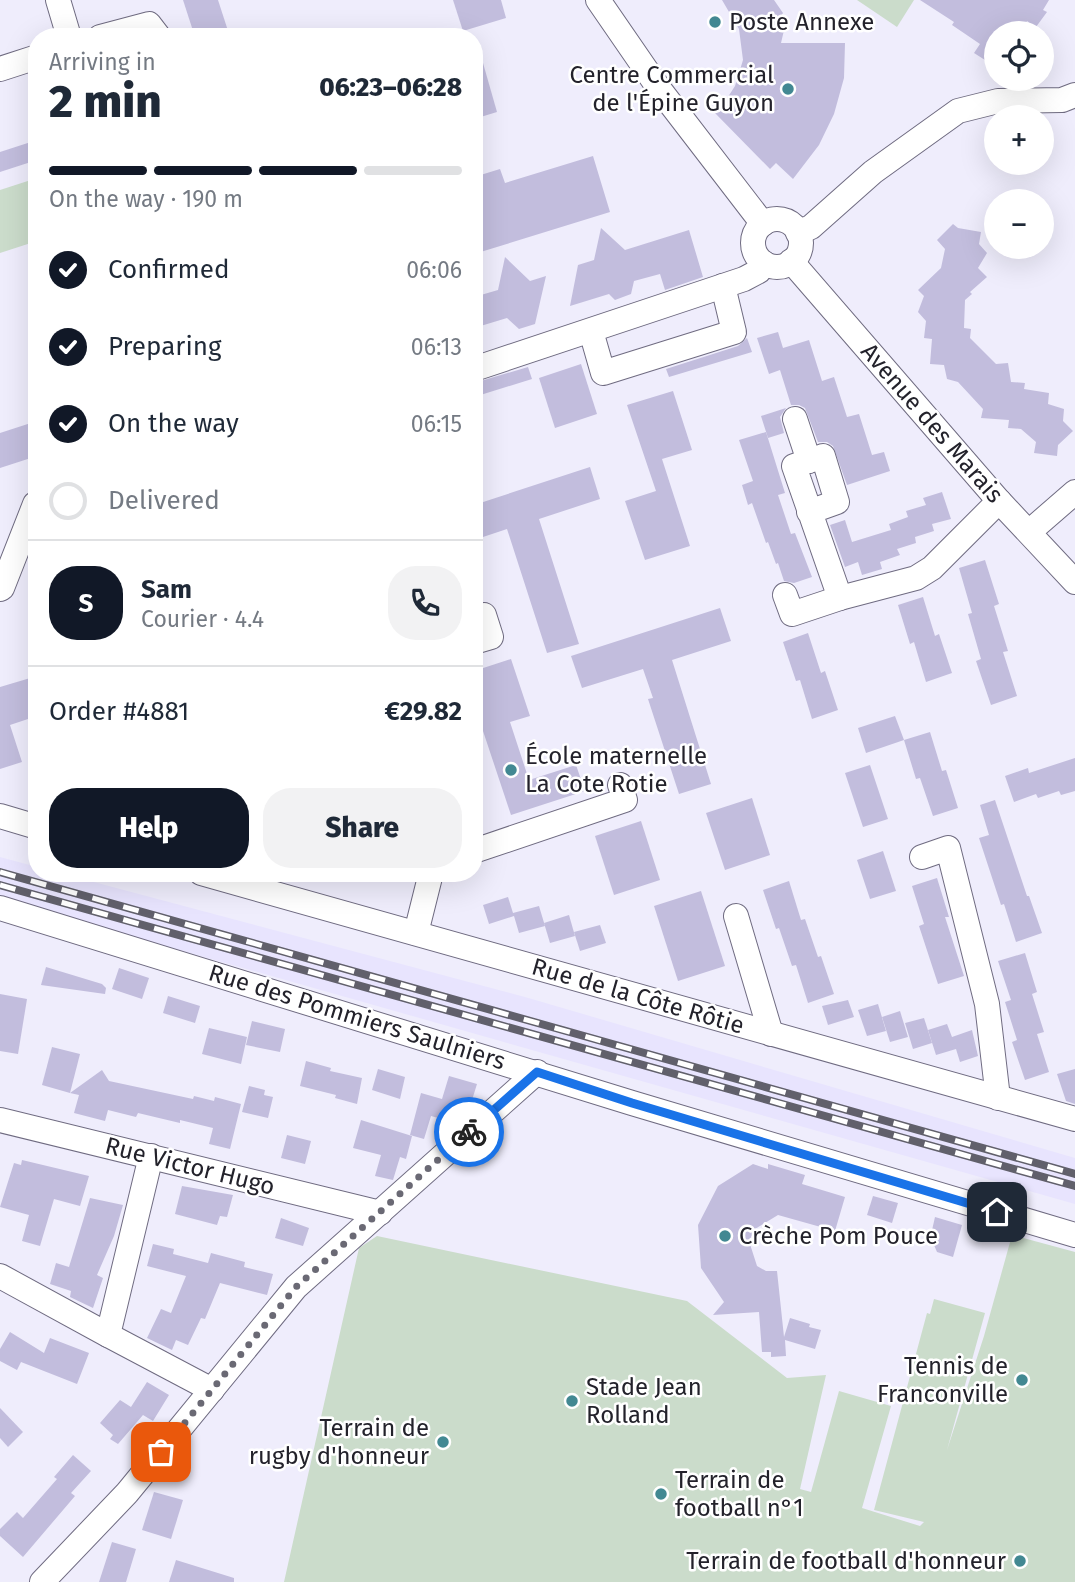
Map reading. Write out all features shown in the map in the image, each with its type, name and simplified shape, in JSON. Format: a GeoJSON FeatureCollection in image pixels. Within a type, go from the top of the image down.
{"type":"FeatureCollection","features":[{"type":"Feature","properties":{"kind":"street"},"geometry":{"type":"LineString","coordinates":[[58,0],[66,28]]}},
{"type":"Feature","properties":{"kind":"street"},"geometry":{"type":"LineString","coordinates":[[598,0],[660,90],[763,224]]}},
{"type":"Feature","properties":{"kind":"street"},"geometry":{"type":"LineString","coordinates":[[134,28],[149,24],[152,28]]}},
{"type":"Feature","properties":{"kind":"street"},"geometry":{"type":"LineString","coordinates":[[0,69],[28,60]]}},
{"type":"Feature","properties":{"kind":"street"},"geometry":{"type":"LineString","coordinates":[[798,233],[811,226],[873,172],[958,111],[999,101],[1062,100],[1075,95]]}},
{"type":"Feature","properties":{"kind":"street"},"geometry":{"type":"LineString","coordinates":[[769,220],[789,222],[798,233],[799,252],[792,261],[778,267],[764,263],[754,251],[754,236],[769,220]]}},
{"type":"Feature","properties":{"kind":"street","name":"Avenue des Marais"},"geometry":{"type":"LineString","coordinates":[[792,261],[999,501],[1075,582]]}},
{"type":"Feature","properties":{"kind":"street"},"geometry":{"type":"LineString","coordinates":[[483,366],[723,286],[759,271],[764,263]]}},
{"type":"Feature","properties":{"kind":"street"},"geometry":{"type":"LineString","coordinates":[[591,331],[603,373],[734,332],[723,286]]}},
{"type":"Feature","properties":{"kind":"street"},"geometry":{"type":"LineString","coordinates":[[795,419],[809,461],[823,456],[836,502],[809,512],[840,598]]}},
{"type":"Feature","properties":{"kind":"street"},"geometry":{"type":"LineString","coordinates":[[1029,532],[1075,492]]}},
{"type":"Feature","properties":{"kind":"street"},"geometry":{"type":"LineString","coordinates":[[785,595],[792,614],[916,578],[932,568],[999,501]]}},
{"type":"Feature","properties":{"kind":"street"},"geometry":{"type":"LineString","coordinates":[[0,589],[28,521]]}},
{"type":"Feature","properties":{"kind":"street"},"geometry":{"type":"LineString","coordinates":[[483,639],[491,636],[484,615]]}},
{"type":"Feature","properties":{"kind":"street"},"geometry":{"type":"LineString","coordinates":[[483,848],[625,800],[620,785]]}},
{"type":"Feature","properties":{"kind":"street"},"geometry":{"type":"LineString","coordinates":[[0,816],[28,824]]}},
{"type":"Feature","properties":{"kind":"street"},"geometry":{"type":"LineString","coordinates":[[922,857],[948,848],[987,1004],[998,1098]]}},
{"type":"Feature","properties":{"kind":"street","name":"Rue de la Côte Rôtie"},"geometry":{"type":"LineString","coordinates":[[233,882],[1075,1119]]}},
{"type":"Feature","properties":{"kind":"street"},"geometry":{"type":"LineString","coordinates":[[416,933],[429,882]]}},
{"type":"Feature","properties":{"kind":"street","name":"Rue des Pommiers Saulniers"},"geometry":{"type":"LineString","coordinates":[[0,908],[632,1103],[1075,1235]]}},
{"type":"Feature","properties":{"kind":"street"},"geometry":{"type":"LineString","coordinates":[[736,916],[771,1034]]}},
{"type":"Feature","properties":{"kind":"street"},"geometry":{"type":"LineString","coordinates":[[42,1582],[127,1493],[296,1287],[537,1072]]}},
{"type":"Feature","properties":{"kind":"street","name":"Rue Victor Hugo"},"geometry":{"type":"LineString","coordinates":[[0,1120],[380,1213]]}},
{"type":"Feature","properties":{"kind":"street"},"geometry":{"type":"LineString","coordinates":[[108,1335],[151,1156]]}},
{"type":"Feature","properties":{"kind":"street"},"geometry":{"type":"LineString","coordinates":[[0,1276],[212,1390]]}},
{"type":"Feature","properties":{"kind":"shaded area"},"geometry":{"type":"Polygon","coordinates":[[[0,857],[28,865],[28,882],[94,882],[525,997],[1075,1158],[1075,1204],[0,899],[0,857]]]}},
{"type":"Feature","properties":{"kind":"green space"},"geometry":{"type":"Polygon","coordinates":[[[857,0],[914,0],[897,27],[857,0]]]}},
{"type":"Feature","properties":{"kind":"green space"},"geometry":{"type":"Polygon","coordinates":[[[28,181],[28,244],[0,253],[0,190],[28,181]]]}},
{"type":"Feature","properties":{"kind":"green space","name":"Stade Jean Rolland"},"geometry":{"type":"Polygon","coordinates":[[[1012,1235],[1075,1252],[1075,1582],[284,1582],[359,1248],[377,1236],[687,1301],[787,1378],[826,1375],[800,1489],[811,1492],[839,1391],[891,1406],[862,1508],[920,1526],[924,1522],[874,1510],[927,1313],[930,1314],[934,1299],[985,1313],[947,1450],[984,1336],[1012,1235]]]}},
{"type":"Feature","properties":{"kind":"building"},"geometry":{"type":"Polygon","coordinates":[[[183,0],[218,0],[227,28],[192,28],[183,0]]]}},
{"type":"Feature","properties":{"kind":"building"},"geometry":{"type":"Polygon","coordinates":[[[453,0],[501,0],[506,18],[473,28],[462,28],[453,0]]]}},
{"type":"Feature","properties":{"kind":"building","name":"Centre Commercial de l'Épine Guyon"},"geometry":{"type":"Polygon","coordinates":[[[722,0],[774,0],[783,13],[778,21],[785,26],[781,43],[845,43],[844,78],[834,114],[819,145],[793,179],[776,163],[770,169],[714,112],[735,86],[743,60],[739,29],[722,0]]]}},
{"type":"Feature","properties":{"kind":"building"},"geometry":{"type":"Polygon","coordinates":[[[920,0],[1049,0],[1043,10],[1047,12],[1040,21],[984,21],[984,59],[974,53],[980,44],[952,25],[954,22],[920,0]]]}},
{"type":"Feature","properties":{"kind":"building"},"geometry":{"type":"Polygon","coordinates":[[[483,63],[497,112],[483,116],[483,63]]]}},
{"type":"Feature","properties":{"kind":"building"},"geometry":{"type":"Polygon","coordinates":[[[28,143],[28,163],[0,172],[0,152],[28,143]]]}},
{"type":"Feature","properties":{"kind":"building","name":"Centre Commercial de l'Épine Guyon"},"geometry":{"type":"Polygon","coordinates":[[[593,156],[610,212],[483,251],[483,174],[500,169],[505,183],[593,156]]]}},
{"type":"Feature","properties":{"kind":"building"},"geometry":{"type":"Polygon","coordinates":[[[953,224],[958,228],[981,232],[979,244],[984,250],[984,258],[978,268],[987,277],[965,300],[964,328],[971,329],[970,338],[996,364],[1008,363],[1011,382],[1025,383],[1024,389],[1049,393],[1048,404],[1064,409],[1063,421],[1073,431],[1058,445],[1057,456],[1034,453],[1036,442],[1021,429],[1008,428],[1009,420],[981,418],[983,409],[958,382],[947,379],[944,365],[930,364],[932,339],[924,338],[926,321],[918,312],[924,296],[918,290],[941,268],[945,249],[937,240],[953,224]]]}},
{"type":"Feature","properties":{"kind":"building"},"geometry":{"type":"Polygon","coordinates":[[[601,228],[625,250],[689,230],[703,277],[665,290],[660,274],[634,281],[631,294],[615,300],[609,294],[570,306],[578,265],[594,260],[601,228]]]}},
{"type":"Feature","properties":{"kind":"building"},"geometry":{"type":"Polygon","coordinates":[[[505,257],[530,281],[546,276],[535,324],[519,329],[507,318],[483,325],[483,294],[498,290],[505,257]]]}},
{"type":"Feature","properties":{"kind":"building"},"geometry":{"type":"Polygon","coordinates":[[[778,332],[783,348],[809,340],[822,381],[834,377],[847,417],[859,414],[872,455],[884,452],[890,471],[847,485],[833,446],[827,442],[818,442],[805,408],[791,405],[780,370],[769,374],[757,338],[778,332]]]}},
{"type":"Feature","properties":{"kind":"building"},"geometry":{"type":"Polygon","coordinates":[[[747,338],[752,352],[669,377],[666,369],[738,346],[747,338]]]}},
{"type":"Feature","properties":{"kind":"building"},"geometry":{"type":"Polygon","coordinates":[[[581,364],[597,414],[555,428],[539,378],[581,364]]]}},
{"type":"Feature","properties":{"kind":"building"},"geometry":{"type":"Polygon","coordinates":[[[528,367],[532,379],[483,394],[483,380],[528,367]]]}},
{"type":"Feature","properties":{"kind":"building"},"geometry":{"type":"Polygon","coordinates":[[[673,391],[692,450],[662,459],[690,546],[645,560],[625,501],[656,491],[627,405],[673,391]]]}},
{"type":"Feature","properties":{"kind":"building"},"geometry":{"type":"Polygon","coordinates":[[[786,408],[780,417],[784,433],[768,438],[761,416],[786,408]]]}},
{"type":"Feature","properties":{"kind":"building"},"geometry":{"type":"Polygon","coordinates":[[[28,424],[28,459],[0,468],[0,433],[28,424]]]}},
{"type":"Feature","properties":{"kind":"building"},"geometry":{"type":"Polygon","coordinates":[[[766,432],[785,493],[778,495],[791,534],[795,533],[812,577],[794,583],[784,581],[778,563],[776,564],[768,542],[766,543],[752,503],[748,505],[742,485],[753,481],[739,440],[766,432]]]}},
{"type":"Feature","properties":{"kind":"building"},"geometry":{"type":"Polygon","coordinates":[[[590,467],[600,499],[539,519],[579,644],[547,653],[507,529],[483,537],[483,502],[590,467]]]}},
{"type":"Feature","properties":{"kind":"building"},"geometry":{"type":"Polygon","coordinates":[[[942,492],[951,519],[932,524],[934,531],[915,537],[916,543],[897,549],[900,555],[880,562],[882,569],[862,575],[858,562],[845,567],[830,525],[845,520],[852,542],[891,530],[889,524],[908,517],[906,511],[926,505],[923,498],[942,492]]]}},
{"type":"Feature","properties":{"kind":"building"},"geometry":{"type":"Polygon","coordinates":[[[985,560],[999,604],[994,606],[1008,651],[1003,652],[1017,696],[991,705],[976,661],[981,659],[959,568],[985,560]]]}},
{"type":"Feature","properties":{"kind":"building"},"geometry":{"type":"Polygon","coordinates":[[[923,597],[935,636],[939,634],[952,673],[926,682],[914,642],[910,644],[898,605],[923,597]]]}},
{"type":"Feature","properties":{"kind":"building"},"geometry":{"type":"Polygon","coordinates":[[[720,608],[731,641],[672,660],[711,784],[679,794],[648,699],[653,698],[643,669],[582,688],[571,656],[720,608]]]}},
{"type":"Feature","properties":{"kind":"building"},"geometry":{"type":"Polygon","coordinates":[[[808,633],[821,673],[825,671],[838,710],[812,719],[800,680],[796,681],[783,642],[808,633]]]}},
{"type":"Feature","properties":{"kind":"building","name":"École maternelle La Cote Rotie"},"geometry":{"type":"Polygon","coordinates":[[[511,659],[530,716],[510,722],[529,780],[576,765],[585,791],[511,815],[483,731],[483,668],[511,659]]]}},
{"type":"Feature","properties":{"kind":"building"},"geometry":{"type":"Polygon","coordinates":[[[28,679],[28,719],[10,725],[22,762],[0,769],[0,687],[28,679]]]}},
{"type":"Feature","properties":{"kind":"building"},"geometry":{"type":"Polygon","coordinates":[[[895,716],[904,740],[866,753],[858,728],[895,716]]]}},
{"type":"Feature","properties":{"kind":"building"},"geometry":{"type":"Polygon","coordinates":[[[930,732],[942,771],[946,770],[958,808],[933,816],[920,778],[916,779],[904,740],[930,732]]]}},
{"type":"Feature","properties":{"kind":"building"},"geometry":{"type":"Polygon","coordinates":[[[1075,758],[1075,791],[1061,795],[1059,791],[1038,798],[1036,794],[1014,802],[1005,776],[1028,768],[1029,773],[1075,758]]]}},
{"type":"Feature","properties":{"kind":"building"},"geometry":{"type":"Polygon","coordinates":[[[870,765],[888,819],[863,827],[845,773],[870,765]]]}},
{"type":"Feature","properties":{"kind":"building"},"geometry":{"type":"Polygon","coordinates":[[[752,798],[770,855],[725,870],[706,813],[752,798]]]}},
{"type":"Feature","properties":{"kind":"building"},"geometry":{"type":"Polygon","coordinates":[[[995,800],[1042,933],[1016,942],[979,838],[989,835],[980,805],[995,800]]]}},
{"type":"Feature","properties":{"kind":"building"},"geometry":{"type":"Polygon","coordinates":[[[641,821],[660,880],[614,895],[595,836],[641,821]]]}},
{"type":"Feature","properties":{"kind":"building"},"geometry":{"type":"Polygon","coordinates":[[[883,851],[896,891],[870,899],[857,860],[883,851]]]}},
{"type":"Feature","properties":{"kind":"building"},"geometry":{"type":"Polygon","coordinates":[[[937,878],[949,917],[945,917],[964,976],[938,984],[919,926],[924,924],[912,886],[937,878]]]}},
{"type":"Feature","properties":{"kind":"building"},"geometry":{"type":"Polygon","coordinates":[[[789,881],[801,920],[805,919],[834,994],[808,1003],[796,965],[792,966],[763,890],[789,881]]]}},
{"type":"Feature","properties":{"kind":"building"},"geometry":{"type":"Polygon","coordinates":[[[701,891],[725,966],[678,981],[654,906],[701,891]]]}},
{"type":"Feature","properties":{"kind":"building"},"geometry":{"type":"Polygon","coordinates":[[[508,897],[513,913],[539,906],[545,926],[519,933],[514,916],[489,924],[483,905],[508,897]]]}},
{"type":"Feature","properties":{"kind":"building"},"geometry":{"type":"Polygon","coordinates":[[[569,915],[575,936],[550,943],[544,923],[569,915]]]}},
{"type":"Feature","properties":{"kind":"building"},"geometry":{"type":"Polygon","coordinates":[[[600,925],[606,943],[580,951],[574,932],[600,925]]]}},
{"type":"Feature","properties":{"kind":"building"},"geometry":{"type":"Polygon","coordinates":[[[1025,953],[1037,992],[1032,994],[1044,1032],[1037,1034],[1049,1072],[1025,1080],[1012,1042],[1017,1040],[1005,1002],[1011,1000],[998,961],[1025,953]]]}},
{"type":"Feature","properties":{"kind":"building"},"geometry":{"type":"Polygon","coordinates":[[[46,967],[102,984],[106,988],[105,994],[41,985],[46,967]]]}},
{"type":"Feature","properties":{"kind":"building"},"geometry":{"type":"Polygon","coordinates":[[[119,968],[149,978],[142,999],[112,989],[119,968]]]}},
{"type":"Feature","properties":{"kind":"building"},"geometry":{"type":"Polygon","coordinates":[[[0,994],[27,999],[18,1054],[0,1051],[0,994]]]}},
{"type":"Feature","properties":{"kind":"building"},"geometry":{"type":"Polygon","coordinates":[[[168,996],[200,1006],[195,1023],[163,1013],[168,996]]]}},
{"type":"Feature","properties":{"kind":"building"},"geometry":{"type":"Polygon","coordinates":[[[848,1000],[854,1017],[828,1025],[822,1006],[848,1000]]]}},
{"type":"Feature","properties":{"kind":"building"},"geometry":{"type":"Polygon","coordinates":[[[878,1004],[886,1031],[867,1036],[858,1010],[878,1004]]]}},
{"type":"Feature","properties":{"kind":"building"},"geometry":{"type":"Polygon","coordinates":[[[900,1011],[908,1037],[890,1042],[882,1017],[900,1011]]]}},
{"type":"Feature","properties":{"kind":"building"},"geometry":{"type":"Polygon","coordinates":[[[924,1018],[932,1043],[913,1049],[905,1023],[924,1018]]]}},
{"type":"Feature","properties":{"kind":"building"},"geometry":{"type":"Polygon","coordinates":[[[252,1021],[285,1029],[280,1052],[246,1045],[252,1021]]]}},
{"type":"Feature","properties":{"kind":"building"},"geometry":{"type":"Polygon","coordinates":[[[947,1024],[952,1037],[972,1030],[978,1056],[960,1062],[956,1049],[936,1055],[928,1030],[947,1024]]]}},
{"type":"Feature","properties":{"kind":"building"},"geometry":{"type":"Polygon","coordinates":[[[209,1028],[247,1037],[241,1064],[202,1054],[209,1028]]]}},
{"type":"Feature","properties":{"kind":"building"},"geometry":{"type":"Polygon","coordinates":[[[52,1047],[80,1054],[70,1093],[42,1085],[52,1047]]]}},
{"type":"Feature","properties":{"kind":"building"},"geometry":{"type":"Polygon","coordinates":[[[306,1061],[331,1068],[330,1071],[362,1078],[357,1104],[335,1098],[336,1095],[300,1086],[306,1061]]]}},
{"type":"Feature","properties":{"kind":"building"},"geometry":{"type":"Polygon","coordinates":[[[378,1069],[405,1077],[400,1099],[372,1090],[378,1069]]]}},
{"type":"Feature","properties":{"kind":"building"},"geometry":{"type":"Polygon","coordinates":[[[1075,1069],[1075,1104],[1066,1101],[1057,1074],[1075,1069]]]}},
{"type":"Feature","properties":{"kind":"building"},"geometry":{"type":"Polygon","coordinates":[[[102,1070],[109,1081],[193,1099],[194,1096],[214,1101],[215,1097],[241,1104],[230,1149],[209,1144],[213,1128],[180,1120],[180,1123],[138,1113],[136,1117],[108,1110],[105,1121],[74,1113],[79,1095],[70,1093],[102,1070]]]}},
{"type":"Feature","properties":{"kind":"building"},"geometry":{"type":"Polygon","coordinates":[[[449,1076],[477,1084],[472,1100],[468,1099],[467,1106],[458,1103],[452,1122],[431,1116],[424,1139],[410,1135],[421,1093],[442,1099],[449,1076]]]}},
{"type":"Feature","properties":{"kind":"building"},"geometry":{"type":"Polygon","coordinates":[[[249,1086],[265,1090],[264,1095],[273,1097],[268,1118],[242,1112],[249,1086]]]}},
{"type":"Feature","properties":{"kind":"building"},"geometry":{"type":"Polygon","coordinates":[[[361,1120],[412,1136],[406,1159],[400,1157],[393,1180],[375,1176],[381,1155],[353,1148],[361,1120]]]}},
{"type":"Feature","properties":{"kind":"building"},"geometry":{"type":"Polygon","coordinates":[[[287,1135],[311,1141],[305,1164],[281,1158],[287,1135]]]}},
{"type":"Feature","properties":{"kind":"building"},"geometry":{"type":"Polygon","coordinates":[[[22,1160],[89,1176],[80,1206],[54,1199],[40,1246],[22,1241],[29,1215],[0,1207],[14,1163],[21,1165],[22,1160]]]}},
{"type":"Feature","properties":{"kind":"building","name":"Crèche Pom Pouce"},"geometry":{"type":"Polygon","coordinates":[[[753,1164],[768,1169],[768,1164],[805,1175],[802,1184],[845,1197],[835,1231],[778,1215],[755,1229],[749,1241],[757,1266],[766,1271],[777,1271],[784,1337],[790,1318],[810,1324],[809,1327],[821,1330],[815,1349],[785,1340],[786,1356],[771,1357],[771,1352],[762,1352],[759,1312],[713,1315],[724,1302],[701,1268],[698,1225],[718,1186],[753,1164]]]}},
{"type":"Feature","properties":{"kind":"building"},"geometry":{"type":"Polygon","coordinates":[[[182,1186],[233,1195],[227,1217],[220,1216],[217,1225],[175,1214],[182,1186]]]}},
{"type":"Feature","properties":{"kind":"building"},"geometry":{"type":"Polygon","coordinates":[[[873,1196],[898,1203],[892,1223],[867,1215],[873,1196]]]}},
{"type":"Feature","properties":{"kind":"building"},"geometry":{"type":"Polygon","coordinates":[[[90,1198],[123,1205],[114,1236],[97,1275],[103,1278],[93,1308],[70,1297],[71,1291],[50,1284],[56,1263],[69,1267],[90,1198]]]}},
{"type":"Feature","properties":{"kind":"building"},"geometry":{"type":"Polygon","coordinates":[[[935,1217],[962,1225],[953,1257],[937,1252],[934,1245],[936,1241],[930,1239],[935,1217]]]}},
{"type":"Feature","properties":{"kind":"building"},"geometry":{"type":"Polygon","coordinates":[[[281,1218],[309,1228],[303,1246],[275,1238],[281,1218]]]}},
{"type":"Feature","properties":{"kind":"building"},"geometry":{"type":"Polygon","coordinates":[[[153,1244],[174,1249],[173,1254],[208,1263],[211,1253],[245,1262],[244,1267],[273,1274],[267,1295],[220,1283],[205,1319],[201,1318],[188,1345],[176,1340],[172,1350],[147,1338],[161,1309],[171,1313],[186,1276],[147,1266],[153,1244]]]}},
{"type":"Feature","properties":{"kind":"building"},"geometry":{"type":"Polygon","coordinates":[[[10,1332],[44,1353],[50,1338],[89,1353],[77,1384],[21,1362],[17,1370],[0,1361],[0,1349],[10,1332]]]}},
{"type":"Feature","properties":{"kind":"building"},"geometry":{"type":"Polygon","coordinates":[[[147,1382],[169,1395],[153,1421],[143,1415],[118,1444],[110,1439],[113,1435],[100,1423],[120,1400],[131,1407],[147,1382]]]}},
{"type":"Feature","properties":{"kind":"building"},"geometry":{"type":"Polygon","coordinates":[[[0,1408],[23,1432],[8,1447],[0,1438],[0,1408]]]}},
{"type":"Feature","properties":{"kind":"building"},"geometry":{"type":"Polygon","coordinates":[[[73,1455],[91,1471],[71,1493],[75,1496],[23,1557],[0,1536],[0,1529],[17,1512],[23,1518],[57,1479],[54,1477],[73,1455]]]}},
{"type":"Feature","properties":{"kind":"building"},"geometry":{"type":"Polygon","coordinates":[[[154,1492],[183,1500],[171,1539],[142,1530],[154,1492]]]}},
{"type":"Feature","properties":{"kind":"building"},"geometry":{"type":"Polygon","coordinates":[[[112,1542],[136,1549],[126,1582],[99,1582],[112,1542]]]}},
{"type":"Feature","properties":{"kind":"building"},"geometry":{"type":"Polygon","coordinates":[[[176,1560],[234,1578],[234,1582],[169,1582],[176,1560]]]}},
{"type":"Feature","properties":{"kind":"railway"},"geometry":{"type":"LineString","coordinates":[[0,872],[28,880]]}},
{"type":"Feature","properties":{"kind":"railway"},"geometry":{"type":"LineString","coordinates":[[36,882],[1075,1174]]}},
{"type":"Feature","properties":{"kind":"railway"},"geometry":{"type":"LineString","coordinates":[[0,885],[1075,1186]]}},
{"type":"Feature","properties":{"kind":"way so far"},"geometry":{"type":"LineString","coordinates":[[161,1452],[296,1287],[469,1132]]}},
{"type":"Feature","properties":{"kind":"place","name":"Poste Annexe"},"geometry":{"type":"Point","coordinates":[715,22]}},
{"type":"Feature","properties":{"kind":"place","name":"Centre Commercial de l'Épine Guyon"},"geometry":{"type":"Point","coordinates":[788,89]}},
{"type":"Feature","properties":{"kind":"place","name":"École maternelle La Cote Rotie"},"geometry":{"type":"Point","coordinates":[511,770]}},
{"type":"Feature","properties":{"kind":"place","name":"Crèche Pom Pouce"},"geometry":{"type":"Point","coordinates":[725,1236]}},
{"type":"Feature","properties":{"kind":"place","name":"Tennis de Franconville"},"geometry":{"type":"Point","coordinates":[1022,1380]}},
{"type":"Feature","properties":{"kind":"place","name":"Stade Jean Rolland"},"geometry":{"type":"Point","coordinates":[572,1401]}},
{"type":"Feature","properties":{"kind":"place","name":"Terrain de rugby d'honneur"},"geometry":{"type":"Point","coordinates":[443,1442]}},
{"type":"Feature","properties":{"kind":"place","name":"Terrain de football n°1"},"geometry":{"type":"Point","coordinates":[661,1494]}},
{"type":"Feature","properties":{"kind":"place","name":"Terrain de football d'honneur"},"geometry":{"type":"Point","coordinates":[1020,1561]}},
{"type":"Feature","properties":{"kind":"route"},"geometry":{"type":"LineString","coordinates":[[469,1132],[537,1072],[997,1212]]}}]}
